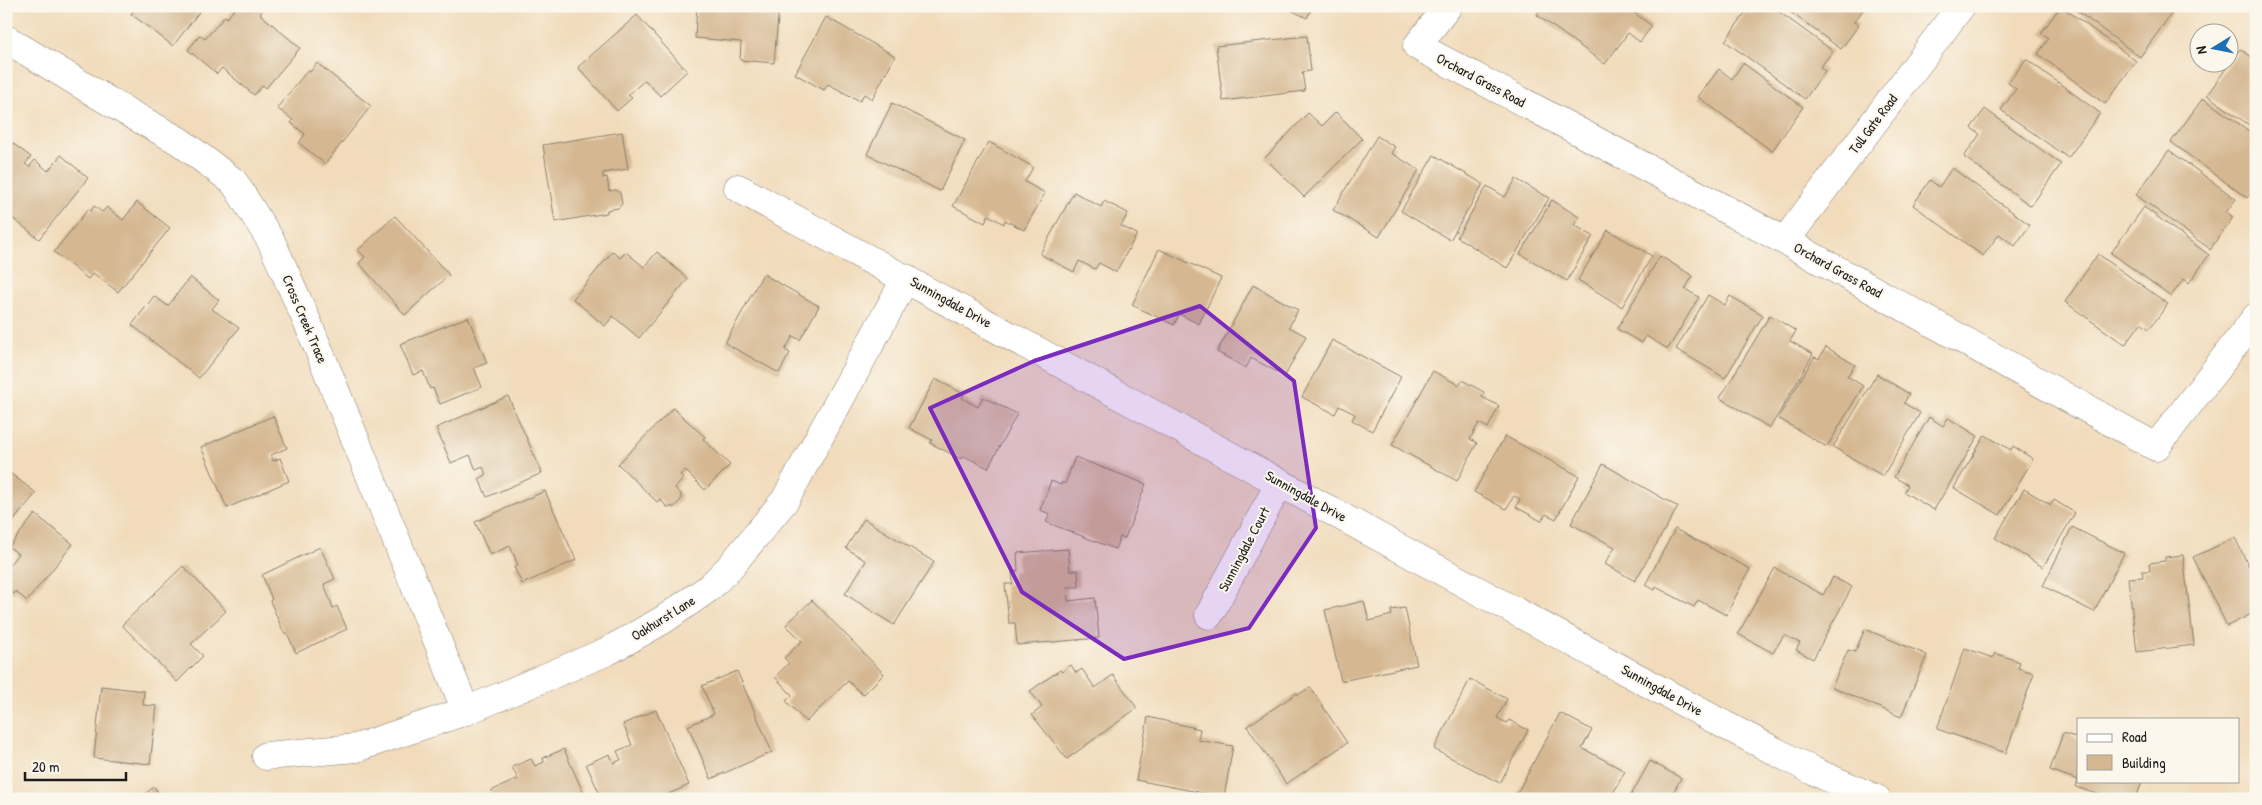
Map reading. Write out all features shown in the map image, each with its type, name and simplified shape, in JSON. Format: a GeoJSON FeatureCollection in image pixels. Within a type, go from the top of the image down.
{"type":"FeatureCollection","features":[{"type":"Feature","properties":{"kind":"street","name":"Orchard Grass Road"},"geometry":{"type":"LineString","coordinates":[[1448,6],[1417,46],[1786,241],[2156,446],[2256,317]]}},
{"type":"Feature","properties":{"kind":"street","name":"Toll Gate Road"},"geometry":{"type":"LineString","coordinates":[[1786,241],[1961,6]]}},
{"type":"Feature","properties":{"kind":"street","name":"Cross Creek Trace"},"geometry":{"type":"LineString","coordinates":[[6,39],[120,108],[180,141],[234,182],[271,241],[309,326],[466,711]]}},
{"type":"Feature","properties":{"kind":"street","name":"Sunningdale Drive"},"geometry":{"type":"LineString","coordinates":[[738,188],[1719,722],[1813,771],[1877,799]]}},
{"type":"Feature","properties":{"kind":"street","name":"Oakhurst Lane"},"geometry":{"type":"LineString","coordinates":[[266,756],[356,748],[466,711],[608,651],[663,620],[709,588],[730,567],[786,500],[906,278]]}},
{"type":"Feature","properties":{"kind":"street","name":"Sunningdale Court"},"geometry":{"type":"LineString","coordinates":[[1209,616],[1280,482]]}},
{"type":"Feature","properties":{"kind":"highlighted area"},"geometry":{"type":"Polygon","coordinates":[[[1200,306],[1294,381],[1316,528],[1249,628],[1124,659],[1022,592],[930,408],[1034,361],[1200,306]]]}},
{"type":"Feature","properties":{"kind":"building"},"geometry":{"type":"Polygon","coordinates":[[[134,6],[192,6],[199,12],[173,46],[131,14],[136,7],[134,6]]]}},
{"type":"Feature","properties":{"kind":"building"},"geometry":{"type":"Polygon","coordinates":[[[237,6],[266,6],[260,14],[300,48],[266,88],[263,85],[254,95],[222,68],[217,74],[188,50],[200,35],[205,39],[225,16],[227,18],[237,6]]]}},
{"type":"Feature","properties":{"kind":"building"},"geometry":{"type":"Polygon","coordinates":[[[697,6],[779,6],[774,63],[740,60],[741,42],[695,38],[697,6]]]}},
{"type":"Feature","properties":{"kind":"building"},"geometry":{"type":"Polygon","coordinates":[[[1283,6],[1313,6],[1307,18],[1283,6]]]}},
{"type":"Feature","properties":{"kind":"building"},"geometry":{"type":"Polygon","coordinates":[[[1543,6],[1625,6],[1652,26],[1640,42],[1628,33],[1605,64],[1537,15],[1543,6]]]}},
{"type":"Feature","properties":{"kind":"building"},"geometry":{"type":"Polygon","coordinates":[[[1750,6],[1771,6],[1833,51],[1820,67],[1825,71],[1805,99],[1725,41],[1750,6]]]}},
{"type":"Feature","properties":{"kind":"building"},"geometry":{"type":"Polygon","coordinates":[[[1782,6],[1866,6],[1854,22],[1859,25],[1841,49],[1782,6]]]}},
{"type":"Feature","properties":{"kind":"building"},"geometry":{"type":"Polygon","coordinates":[[[2061,6],[2136,61],[2105,104],[2038,54],[2049,38],[2041,33],[2061,6]]]}},
{"type":"Feature","properties":{"kind":"building"},"geometry":{"type":"Polygon","coordinates":[[[2075,6],[2168,6],[2174,10],[2140,57],[2073,8],[2075,6]]]}},
{"type":"Feature","properties":{"kind":"building"},"geometry":{"type":"Polygon","coordinates":[[[637,15],[687,71],[660,96],[645,80],[628,95],[632,98],[617,111],[578,67],[637,15]]]}},
{"type":"Feature","properties":{"kind":"building"},"geometry":{"type":"Polygon","coordinates":[[[826,17],[895,56],[872,99],[864,94],[860,101],[828,84],[824,90],[795,74],[826,17]]]}},
{"type":"Feature","properties":{"kind":"building"},"geometry":{"type":"Polygon","coordinates":[[[1307,36],[1311,71],[1302,72],[1305,91],[1223,101],[1216,46],[1307,36]]]}},
{"type":"Feature","properties":{"kind":"building"},"geometry":{"type":"Polygon","coordinates":[[[2240,49],[2256,60],[2256,130],[2207,95],[2224,72],[2240,72],[2240,49]]]}},
{"type":"Feature","properties":{"kind":"building"},"geometry":{"type":"Polygon","coordinates":[[[2026,59],[2100,113],[2068,158],[2001,110],[2016,89],[2008,83],[2026,59]]]}},
{"type":"Feature","properties":{"kind":"building"},"geometry":{"type":"Polygon","coordinates":[[[317,63],[371,106],[325,164],[299,143],[305,134],[291,123],[293,120],[277,108],[307,71],[310,72],[317,63]]]}},
{"type":"Feature","properties":{"kind":"building"},"geometry":{"type":"Polygon","coordinates":[[[1743,63],[1803,107],[1772,151],[1698,97],[1719,69],[1732,79],[1743,63]]]}},
{"type":"Feature","properties":{"kind":"building"},"geometry":{"type":"Polygon","coordinates":[[[2203,98],[2256,136],[2256,186],[2247,198],[2171,142],[2203,98]]]}},
{"type":"Feature","properties":{"kind":"building"},"geometry":{"type":"Polygon","coordinates":[[[892,103],[965,140],[940,191],[867,154],[892,103]]]}},
{"type":"Feature","properties":{"kind":"building"},"geometry":{"type":"Polygon","coordinates":[[[1985,109],[2061,164],[2031,206],[1964,157],[1980,134],[1971,128],[1985,109]]]}},
{"type":"Feature","properties":{"kind":"building"},"geometry":{"type":"Polygon","coordinates":[[[1336,112],[1362,139],[1304,197],[1265,158],[1308,113],[1322,126],[1336,112]]]}},
{"type":"Feature","properties":{"kind":"building"},"geometry":{"type":"Polygon","coordinates":[[[622,132],[628,169],[603,173],[603,178],[607,177],[609,191],[616,190],[620,193],[622,204],[618,208],[607,210],[607,213],[555,222],[543,145],[622,132]]]}},
{"type":"Feature","properties":{"kind":"building"},"geometry":{"type":"Polygon","coordinates":[[[1377,136],[1395,147],[1391,153],[1419,170],[1379,237],[1333,210],[1377,136]]]}},
{"type":"Feature","properties":{"kind":"building"},"geometry":{"type":"Polygon","coordinates":[[[11,142],[31,157],[25,164],[29,167],[35,160],[48,171],[61,155],[88,178],[39,239],[6,213],[6,148],[11,142]]]}},
{"type":"Feature","properties":{"kind":"building"},"geometry":{"type":"Polygon","coordinates":[[[989,142],[1033,167],[1025,182],[1045,193],[1024,230],[1005,220],[1004,224],[988,215],[985,223],[953,206],[989,142]]]}},
{"type":"Feature","properties":{"kind":"building"},"geometry":{"type":"Polygon","coordinates":[[[2169,150],[2236,199],[2226,212],[2233,217],[2210,249],[2136,195],[2169,150]]]}},
{"type":"Feature","properties":{"kind":"building"},"geometry":{"type":"Polygon","coordinates":[[[1434,155],[1483,184],[1450,240],[1401,211],[1434,155]]]}},
{"type":"Feature","properties":{"kind":"building"},"geometry":{"type":"Polygon","coordinates":[[[1952,168],[2030,225],[2015,246],[1999,234],[1983,256],[1913,205],[1930,180],[1939,187],[1952,168]]]}},
{"type":"Feature","properties":{"kind":"building"},"geometry":{"type":"Polygon","coordinates":[[[1516,179],[1549,198],[1507,268],[1457,237],[1487,186],[1505,197],[1516,179]]]}},
{"type":"Feature","properties":{"kind":"building"},"geometry":{"type":"Polygon","coordinates":[[[1074,192],[1101,207],[1104,201],[1128,213],[1121,226],[1137,234],[1116,272],[1099,263],[1095,269],[1079,261],[1074,272],[1040,254],[1074,192]]]}},
{"type":"Feature","properties":{"kind":"building"},"geometry":{"type":"Polygon","coordinates":[[[1552,200],[1579,217],[1574,225],[1593,236],[1567,281],[1520,254],[1552,200]]]}},
{"type":"Feature","properties":{"kind":"building"},"geometry":{"type":"Polygon","coordinates":[[[137,202],[170,228],[118,292],[93,273],[88,279],[54,252],[88,209],[91,211],[94,206],[102,212],[107,207],[123,220],[137,202]]]}},
{"type":"Feature","properties":{"kind":"building"},"geometry":{"type":"Polygon","coordinates":[[[2144,207],[2209,255],[2189,283],[2184,279],[2171,296],[2111,253],[2144,207]]]}},
{"type":"Feature","properties":{"kind":"building"},"geometry":{"type":"Polygon","coordinates":[[[395,216],[449,275],[405,315],[359,263],[365,257],[358,250],[395,216]]]}},
{"type":"Feature","properties":{"kind":"building"},"geometry":{"type":"Polygon","coordinates":[[[1608,230],[1652,256],[1622,307],[1578,280],[1608,230]]]}},
{"type":"Feature","properties":{"kind":"building"},"geometry":{"type":"Polygon","coordinates":[[[1159,249],[1221,278],[1199,324],[1179,314],[1174,325],[1132,305],[1159,249]]]}},
{"type":"Feature","properties":{"kind":"building"},"geometry":{"type":"Polygon","coordinates":[[[613,251],[620,258],[626,252],[644,267],[657,252],[688,279],[639,338],[613,316],[605,326],[573,299],[613,251]]]}},
{"type":"Feature","properties":{"kind":"building"},"geometry":{"type":"Polygon","coordinates":[[[2098,254],[2168,304],[2149,329],[2141,323],[2125,345],[2065,302],[2098,254]]]}},
{"type":"Feature","properties":{"kind":"building"},"geometry":{"type":"Polygon","coordinates":[[[1660,256],[1693,276],[1685,289],[1699,297],[1668,349],[1646,336],[1642,343],[1617,329],[1660,256]]]}},
{"type":"Feature","properties":{"kind":"building"},"geometry":{"type":"Polygon","coordinates":[[[763,274],[819,306],[800,340],[793,336],[785,350],[790,353],[779,373],[725,343],[763,274]]]}},
{"type":"Feature","properties":{"kind":"building"},"geometry":{"type":"Polygon","coordinates":[[[190,277],[219,300],[212,309],[239,328],[199,378],[132,325],[154,296],[168,306],[190,277]]]}},
{"type":"Feature","properties":{"kind":"building"},"geometry":{"type":"Polygon","coordinates":[[[1253,285],[1298,310],[1289,327],[1306,336],[1285,376],[1251,358],[1246,368],[1217,352],[1253,285]]]}},
{"type":"Feature","properties":{"kind":"building"},"geometry":{"type":"Polygon","coordinates":[[[1708,295],[1725,305],[1730,296],[1763,315],[1725,378],[1676,349],[1708,295]]]}},
{"type":"Feature","properties":{"kind":"building"},"geometry":{"type":"Polygon","coordinates":[[[1770,315],[1796,331],[1790,341],[1813,354],[1770,428],[1720,398],[1770,315]]]}},
{"type":"Feature","properties":{"kind":"building"},"geometry":{"type":"Polygon","coordinates":[[[468,317],[487,363],[474,368],[482,387],[440,404],[433,388],[430,389],[423,371],[413,375],[400,344],[468,317]]]}},
{"type":"Feature","properties":{"kind":"building"},"geometry":{"type":"Polygon","coordinates":[[[1332,340],[1401,377],[1372,431],[1352,420],[1355,414],[1339,406],[1335,414],[1302,397],[1332,340]]]}},
{"type":"Feature","properties":{"kind":"building"},"geometry":{"type":"Polygon","coordinates":[[[1826,347],[1855,365],[1847,376],[1863,386],[1827,447],[1778,418],[1814,357],[1819,359],[1826,347]]]}},
{"type":"Feature","properties":{"kind":"building"},"geometry":{"type":"Polygon","coordinates":[[[1433,371],[1459,385],[1462,380],[1484,392],[1482,397],[1499,406],[1488,428],[1479,423],[1470,439],[1477,443],[1457,481],[1392,445],[1433,371]]]}},
{"type":"Feature","properties":{"kind":"building"},"geometry":{"type":"Polygon","coordinates":[[[1877,374],[1909,394],[1904,403],[1920,413],[1883,476],[1833,447],[1877,374]]]}},
{"type":"Feature","properties":{"kind":"building"},"geometry":{"type":"Polygon","coordinates":[[[935,379],[964,394],[962,398],[978,407],[983,397],[1017,414],[988,468],[964,456],[961,459],[930,443],[932,440],[909,428],[935,379]]]}},
{"type":"Feature","properties":{"kind":"building"},"geometry":{"type":"Polygon","coordinates":[[[508,396],[542,473],[487,497],[479,479],[486,475],[483,467],[476,470],[470,455],[451,463],[436,428],[508,396]]]}},
{"type":"Feature","properties":{"kind":"building"},"geometry":{"type":"Polygon","coordinates":[[[673,408],[705,437],[703,439],[730,465],[705,490],[685,470],[680,475],[684,478],[675,488],[681,494],[681,500],[674,507],[667,507],[660,499],[657,502],[618,464],[673,408]]]}},
{"type":"Feature","properties":{"kind":"building"},"geometry":{"type":"Polygon","coordinates":[[[273,416],[287,448],[271,455],[273,461],[280,458],[289,481],[227,508],[201,447],[273,416]]]}},
{"type":"Feature","properties":{"kind":"building"},"geometry":{"type":"Polygon","coordinates":[[[1929,417],[1943,426],[1948,418],[1978,436],[1934,510],[1904,492],[1908,485],[1894,477],[1929,417]]]}},
{"type":"Feature","properties":{"kind":"building"},"geometry":{"type":"Polygon","coordinates":[[[1985,435],[2011,450],[2013,446],[2033,459],[2000,515],[1954,488],[1985,435]]]}},
{"type":"Feature","properties":{"kind":"building"},"geometry":{"type":"Polygon","coordinates":[[[1505,436],[1579,476],[1556,519],[1546,514],[1541,521],[1516,507],[1520,499],[1514,496],[1506,509],[1474,492],[1505,436]]]}},
{"type":"Feature","properties":{"kind":"building"},"geometry":{"type":"Polygon","coordinates":[[[1075,457],[1146,484],[1125,538],[1120,537],[1115,549],[1046,522],[1050,514],[1040,510],[1051,481],[1061,485],[1062,482],[1065,484],[1075,457]]]}},
{"type":"Feature","properties":{"kind":"building"},"geometry":{"type":"Polygon","coordinates":[[[1603,464],[1678,507],[1635,581],[1605,564],[1615,547],[1571,524],[1603,464]]]}},
{"type":"Feature","properties":{"kind":"building"},"geometry":{"type":"Polygon","coordinates":[[[6,470],[36,493],[6,530],[6,470]]]}},
{"type":"Feature","properties":{"kind":"building"},"geometry":{"type":"Polygon","coordinates":[[[2024,489],[2051,505],[2054,500],[2075,513],[2043,567],[1995,538],[2024,489]]]}},
{"type":"Feature","properties":{"kind":"building"},"geometry":{"type":"Polygon","coordinates":[[[545,491],[576,560],[522,584],[514,567],[518,565],[510,546],[490,555],[475,522],[545,491]]]}},
{"type":"Feature","properties":{"kind":"building"},"geometry":{"type":"Polygon","coordinates":[[[35,514],[73,544],[27,601],[15,591],[14,594],[6,588],[6,569],[18,554],[9,547],[35,514]]]}},
{"type":"Feature","properties":{"kind":"building"},"geometry":{"type":"Polygon","coordinates":[[[864,519],[934,562],[894,625],[845,594],[866,561],[846,548],[864,519]]]}},
{"type":"Feature","properties":{"kind":"building"},"geometry":{"type":"Polygon","coordinates":[[[2072,527],[2124,553],[2094,612],[2043,586],[2072,527]]]}},
{"type":"Feature","properties":{"kind":"building"},"geometry":{"type":"Polygon","coordinates":[[[1675,529],[1750,569],[1726,615],[1698,600],[1694,607],[1656,587],[1655,590],[1645,585],[1675,529]]]}},
{"type":"Feature","properties":{"kind":"building"},"geometry":{"type":"Polygon","coordinates":[[[2235,538],[2256,581],[2256,612],[2227,626],[2193,557],[2235,538]]]}},
{"type":"Feature","properties":{"kind":"building"},"geometry":{"type":"Polygon","coordinates":[[[320,547],[335,579],[324,584],[333,608],[337,606],[347,629],[296,653],[287,633],[284,633],[270,601],[272,599],[262,575],[320,547]]]}},
{"type":"Feature","properties":{"kind":"building"},"geometry":{"type":"Polygon","coordinates":[[[1068,549],[1070,571],[1078,570],[1079,587],[1067,587],[1068,601],[1095,598],[1099,638],[1017,645],[1015,623],[1009,623],[1005,584],[1013,584],[1012,572],[1018,571],[1017,553],[1068,549]]]}},
{"type":"Feature","properties":{"kind":"building"},"geometry":{"type":"Polygon","coordinates":[[[2183,555],[2194,645],[2137,652],[2128,578],[2143,577],[2142,571],[2150,571],[2149,563],[2165,561],[2165,557],[2183,555]]]}},
{"type":"Feature","properties":{"kind":"building"},"geometry":{"type":"Polygon","coordinates":[[[183,566],[226,611],[191,644],[203,656],[177,682],[122,625],[183,566]]]}},
{"type":"Feature","properties":{"kind":"building"},"geometry":{"type":"Polygon","coordinates":[[[1775,568],[1823,595],[1833,577],[1852,587],[1813,659],[1796,650],[1800,643],[1784,635],[1773,653],[1738,634],[1775,568]]]}},
{"type":"Feature","properties":{"kind":"building"},"geometry":{"type":"Polygon","coordinates":[[[812,600],[884,674],[863,695],[848,681],[806,722],[786,701],[792,695],[775,677],[789,663],[784,658],[802,641],[786,625],[812,600]]]}},
{"type":"Feature","properties":{"kind":"building"},"geometry":{"type":"Polygon","coordinates":[[[1364,601],[1369,621],[1392,615],[1391,610],[1405,608],[1417,665],[1341,681],[1325,610],[1364,601]]]}},
{"type":"Feature","properties":{"kind":"building"},"geometry":{"type":"Polygon","coordinates":[[[1865,629],[1927,655],[1901,717],[1832,687],[1848,650],[1855,652],[1865,629]]]}},
{"type":"Feature","properties":{"kind":"building"},"geometry":{"type":"Polygon","coordinates":[[[1965,648],[1993,658],[1995,653],[2020,662],[2018,668],[2034,673],[2006,753],[1937,729],[1965,648]]]}},
{"type":"Feature","properties":{"kind":"building"},"geometry":{"type":"Polygon","coordinates":[[[1071,665],[1076,673],[1082,669],[1095,688],[1113,675],[1137,708],[1067,759],[1032,715],[1042,707],[1030,691],[1060,670],[1062,672],[1071,665]]]}},
{"type":"Feature","properties":{"kind":"building"},"geometry":{"type":"Polygon","coordinates":[[[737,671],[772,752],[711,779],[688,726],[714,714],[702,686],[737,671]]]}},
{"type":"Feature","properties":{"kind":"building"},"geometry":{"type":"Polygon","coordinates":[[[1470,679],[1507,699],[1497,718],[1507,723],[1509,720],[1528,730],[1500,783],[1434,749],[1470,679]]]}},
{"type":"Feature","properties":{"kind":"building"},"geometry":{"type":"Polygon","coordinates":[[[101,686],[144,691],[143,705],[157,706],[150,764],[94,758],[101,686]]]}},
{"type":"Feature","properties":{"kind":"building"},"geometry":{"type":"Polygon","coordinates":[[[1310,687],[1347,743],[1286,784],[1247,726],[1297,693],[1298,695],[1310,687]]]}},
{"type":"Feature","properties":{"kind":"building"},"geometry":{"type":"Polygon","coordinates":[[[656,710],[689,785],[657,799],[602,799],[586,764],[610,754],[613,763],[621,760],[617,751],[632,745],[623,724],[656,710]]]}},
{"type":"Feature","properties":{"kind":"building"},"geometry":{"type":"Polygon","coordinates":[[[1560,713],[1592,730],[1582,748],[1625,771],[1610,799],[1514,799],[1560,713]]]}},
{"type":"Feature","properties":{"kind":"building"},"geometry":{"type":"Polygon","coordinates":[[[1148,717],[1200,729],[1198,740],[1233,746],[1224,797],[1136,780],[1148,717]]]}},
{"type":"Feature","properties":{"kind":"building"},"geometry":{"type":"Polygon","coordinates":[[[2063,733],[2077,738],[2077,780],[2050,770],[2063,733]]]}},
{"type":"Feature","properties":{"kind":"building"},"geometry":{"type":"Polygon","coordinates":[[[564,749],[586,799],[494,799],[491,791],[518,779],[512,767],[531,759],[535,766],[544,762],[543,758],[564,749]]]}},
{"type":"Feature","properties":{"kind":"building"},"geometry":{"type":"Polygon","coordinates":[[[1650,761],[1681,778],[1672,795],[1678,799],[1629,799],[1650,761]]]}},
{"type":"Feature","properties":{"kind":"building"},"geometry":{"type":"Polygon","coordinates":[[[2078,782],[2142,782],[2136,799],[2112,799],[2076,787],[2078,782]]]}},
{"type":"Feature","properties":{"kind":"building"},"geometry":{"type":"Polygon","coordinates":[[[154,787],[163,799],[138,799],[154,787]]]}}]}
